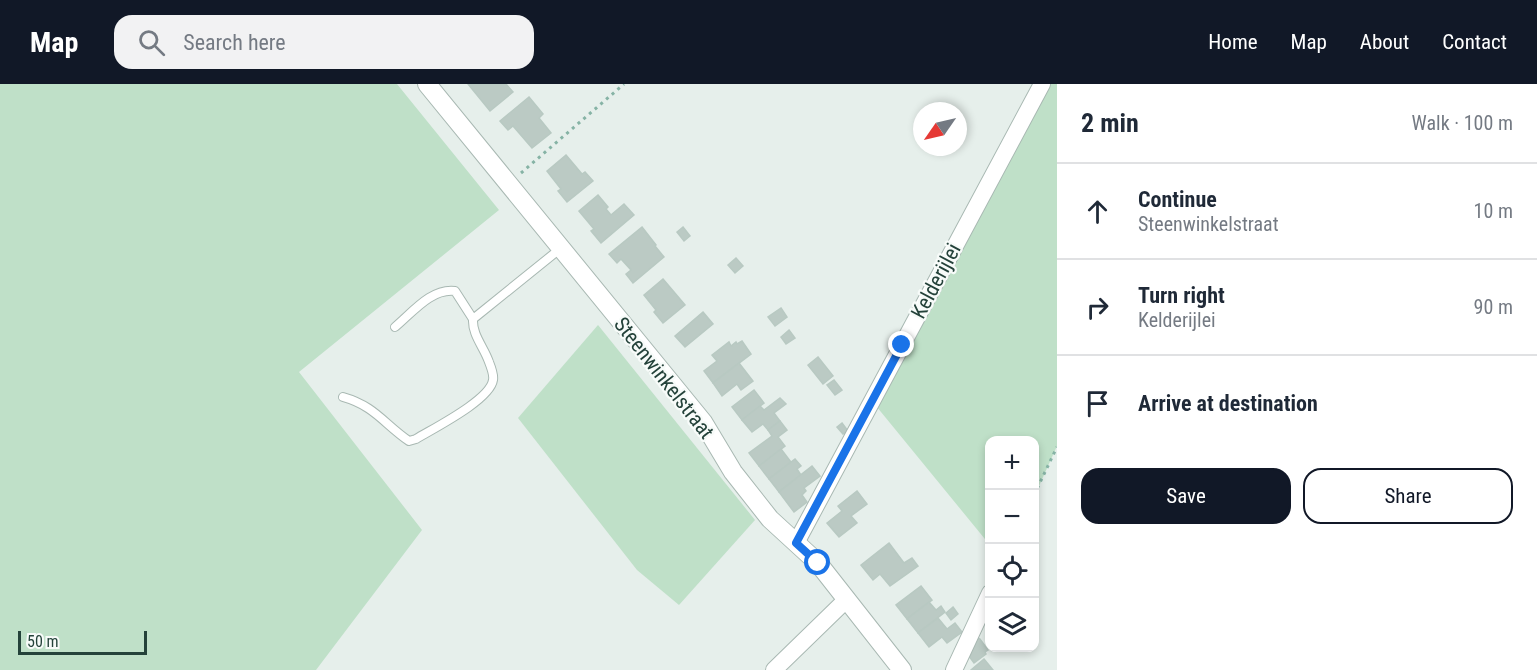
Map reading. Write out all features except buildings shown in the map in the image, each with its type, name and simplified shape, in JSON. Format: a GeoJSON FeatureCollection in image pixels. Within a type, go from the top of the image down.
{"type":"FeatureCollection","features":[{"type":"Feature","properties":{"kind":"street","name":"Steenwinkelstraat"},"geometry":{"type":"LineString","coordinates":[[427,84],[703,422],[733,472],[770,519],[818,563],[902,670]]}},
{"type":"Feature","properties":{"kind":"street","name":"Kelderijlei"},"geometry":{"type":"LineString","coordinates":[[796,543],[1042,84]]}},
{"type":"Feature","properties":{"kind":"street"},"geometry":{"type":"LineString","coordinates":[[954,670],[987,598]]}},
{"type":"Feature","properties":{"kind":"street"},"geometry":{"type":"LineString","coordinates":[[774,670],[847,599]]}},
{"type":"Feature","properties":{"kind":"lane"},"geometry":{"type":"LineString","coordinates":[[473,319],[561,248]]}},
{"type":"Feature","properties":{"kind":"lane"},"geometry":{"type":"LineString","coordinates":[[343,397],[355,400],[372,410],[409,441],[478,402],[490,388],[494,379],[489,361],[475,333],[473,319],[455,291],[442,291],[430,297],[395,327]]}},
{"type":"Feature","properties":{"kind":"path"},"geometry":{"type":"LineString","coordinates":[[509,184],[624,84]]}},
{"type":"Feature","properties":{"kind":"path"},"geometry":{"type":"LineString","coordinates":[[1037,490],[1057,447]]}},
{"type":"Feature","properties":{"kind":"green space"},"geometry":{"type":"Polygon","coordinates":[[[0,84],[397,84],[499,210],[299,372],[422,530],[316,670],[0,670],[0,84]]]}},
{"type":"Feature","properties":{"kind":"green space"},"geometry":{"type":"Polygon","coordinates":[[[1042,84],[1057,84],[1057,446],[1039,486],[1039,436],[985,436],[985,539],[872,401],[1042,84]]]}},
{"type":"Feature","properties":{"kind":"green space"},"geometry":{"type":"Polygon","coordinates":[[[598,325],[755,520],[679,605],[637,570],[518,418],[598,325]]]}},
{"type":"Feature","properties":{"kind":"route"},"geometry":{"type":"LineString","coordinates":[[818,563],[796,543],[902,345]]}}]}
